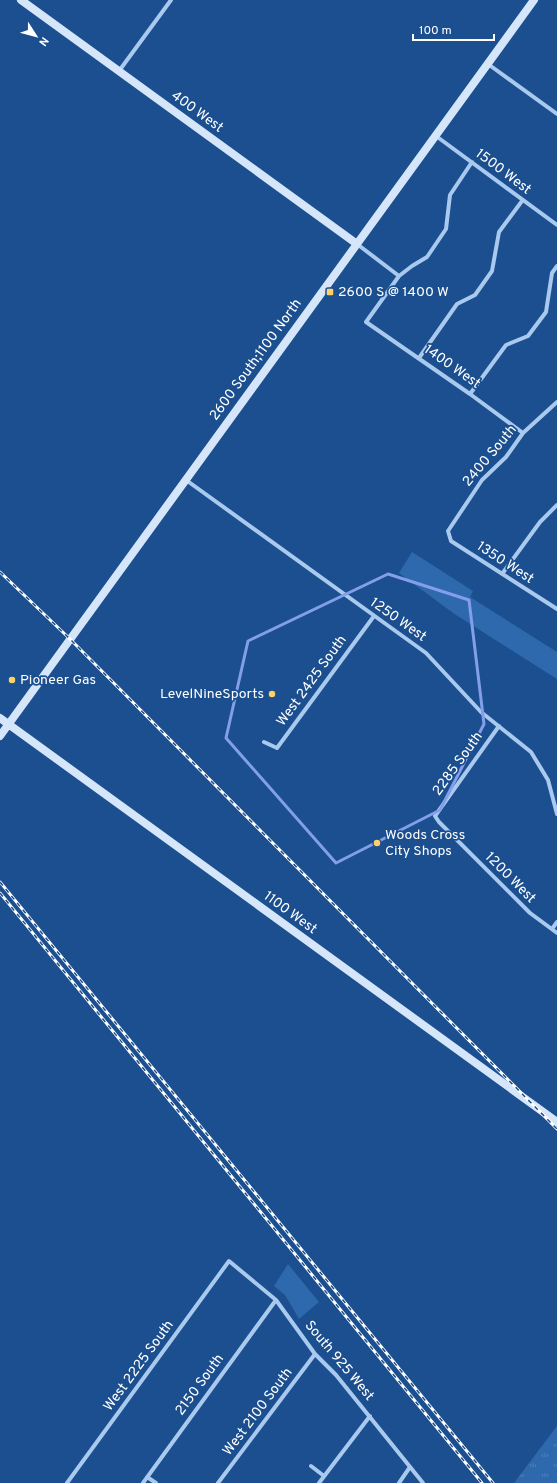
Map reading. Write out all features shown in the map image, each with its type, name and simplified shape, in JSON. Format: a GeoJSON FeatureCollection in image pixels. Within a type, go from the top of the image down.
{"type":"FeatureCollection","features":[{"type":"Feature","properties":{"kind":"street","name":"400 West"},"geometry":{"type":"LineString","coordinates":[[21,0],[357,244]]}},
{"type":"Feature","properties":{"kind":"street"},"geometry":{"type":"LineString","coordinates":[[119,71],[171,0]]}},
{"type":"Feature","properties":{"kind":"street","name":"2600 South;1100 North"},"geometry":{"type":"LineString","coordinates":[[0,736],[534,0]]}},
{"type":"Feature","properties":{"kind":"street"},"geometry":{"type":"LineString","coordinates":[[488,64],[557,114]]}},
{"type":"Feature","properties":{"kind":"street","name":"1500 West"},"geometry":{"type":"LineString","coordinates":[[436,136],[557,226]]}},
{"type":"Feature","properties":{"kind":"street"},"geometry":{"type":"LineString","coordinates":[[357,244],[399,276],[427,257],[446,229],[450,195],[472,162]]}},
{"type":"Feature","properties":{"kind":"street"},"geometry":{"type":"LineString","coordinates":[[419,358],[457,304],[475,295],[492,271],[499,232],[522,201]]}},
{"type":"Feature","properties":{"kind":"street"},"geometry":{"type":"LineString","coordinates":[[470,394],[506,345],[528,336],[546,312],[552,273],[557,266]]}},
{"type":"Feature","properties":{"kind":"street","name":"1400 West"},"geometry":{"type":"LineString","coordinates":[[399,276],[366,322],[470,394],[523,433]]}},
{"type":"Feature","properties":{"kind":"street","name":"2400 South"},"geometry":{"type":"LineString","coordinates":[[448,531],[482,480],[506,456],[523,433],[557,402]]}},
{"type":"Feature","properties":{"kind":"street","name":"1250 West"},"geometry":{"type":"LineString","coordinates":[[186,480],[426,653],[481,712],[524,745],[542,767],[552,790],[557,814]]}},
{"type":"Feature","properties":{"kind":"street"},"geometry":{"type":"LineString","coordinates":[[502,574],[540,522],[557,505]]}},
{"type":"Feature","properties":{"kind":"street","name":"1350 West"},"geometry":{"type":"LineString","coordinates":[[448,531],[450,541],[557,609]]}},
{"type":"Feature","properties":{"kind":"street","name":"West 2425 South"},"geometry":{"type":"LineString","coordinates":[[264,742],[277,748],[374,616]]}},
{"type":"Feature","properties":{"kind":"street","name":"1100 West"},"geometry":{"type":"LineString","coordinates":[[0,718],[557,1122]]}},
{"type":"Feature","properties":{"kind":"street","name":"2285 South"},"geometry":{"type":"LineString","coordinates":[[435,816],[499,726]]}},
{"type":"Feature","properties":{"kind":"street","name":"1200 West"},"geometry":{"type":"LineString","coordinates":[[435,816],[439,822],[527,910],[557,933]]}},
{"type":"Feature","properties":{"kind":"street"},"geometry":{"type":"LineString","coordinates":[[552,929],[557,922]]}},
{"type":"Feature","properties":{"kind":"street","name":"South 925 West"},"geometry":{"type":"LineString","coordinates":[[229,1261],[276,1300],[315,1354],[336,1375],[423,1483]]}},
{"type":"Feature","properties":{"kind":"street","name":"West 2225 South"},"geometry":{"type":"LineString","coordinates":[[66,1483],[229,1261]]}},
{"type":"Feature","properties":{"kind":"street","name":"2150 South"},"geometry":{"type":"LineString","coordinates":[[143,1483],[276,1300]]}},
{"type":"Feature","properties":{"kind":"street","name":"West 2100 South"},"geometry":{"type":"LineString","coordinates":[[218,1483],[315,1354]]}},
{"type":"Feature","properties":{"kind":"street"},"geometry":{"type":"LineString","coordinates":[[320,1483],[370,1416]]}},
{"type":"Feature","properties":{"kind":"street"},"geometry":{"type":"LineString","coordinates":[[311,1466],[324,1476]]}},
{"type":"Feature","properties":{"kind":"street"},"geometry":{"type":"LineString","coordinates":[[398,1483],[410,1467]]}},
{"type":"Feature","properties":{"kind":"street"},"geometry":{"type":"LineString","coordinates":[[147,1477],[156,1483]]}},
{"type":"Feature","properties":{"kind":"highlighted area"},"geometry":{"type":"Polygon","coordinates":[[[388,574],[469,600],[484,724],[440,810],[336,863],[226,738],[248,641],[388,574]]]}},
{"type":"Feature","properties":{"kind":"green space"},"geometry":{"type":"Polygon","coordinates":[[[412,552],[473,591],[470,597],[557,652],[557,679],[453,613],[399,573],[412,552]]]}},
{"type":"Feature","properties":{"kind":"green space"},"geometry":{"type":"Polygon","coordinates":[[[288,1264],[319,1302],[299,1319],[285,1295],[274,1286],[288,1264]]]}},
{"type":"Feature","properties":{"kind":"green space"},"geometry":{"type":"Polygon","coordinates":[[[557,1426],[557,1483],[514,1483],[557,1426]]]}},
{"type":"Feature","properties":{"kind":"railway"},"geometry":{"type":"LineString","coordinates":[[0,572],[70,639],[557,1129]]}},
{"type":"Feature","properties":{"kind":"railway"},"geometry":{"type":"LineString","coordinates":[[0,882],[493,1483]]}},
{"type":"Feature","properties":{"kind":"railway"},"geometry":{"type":"LineString","coordinates":[[0,893],[482,1483]]}},
{"type":"Feature","properties":{"kind":"place","name":"2600 S @ 1400 W"},"geometry":{"type":"Point","coordinates":[330,292]}},
{"type":"Feature","properties":{"kind":"place","name":"Pioneer Gas"},"geometry":{"type":"Point","coordinates":[12,680]}},
{"type":"Feature","properties":{"kind":"place","name":"LevelNineSports"},"geometry":{"type":"Point","coordinates":[272,694]}},
{"type":"Feature","properties":{"kind":"place","name":"Woods Cross City Shops"},"geometry":{"type":"Point","coordinates":[377,843]}}]}
